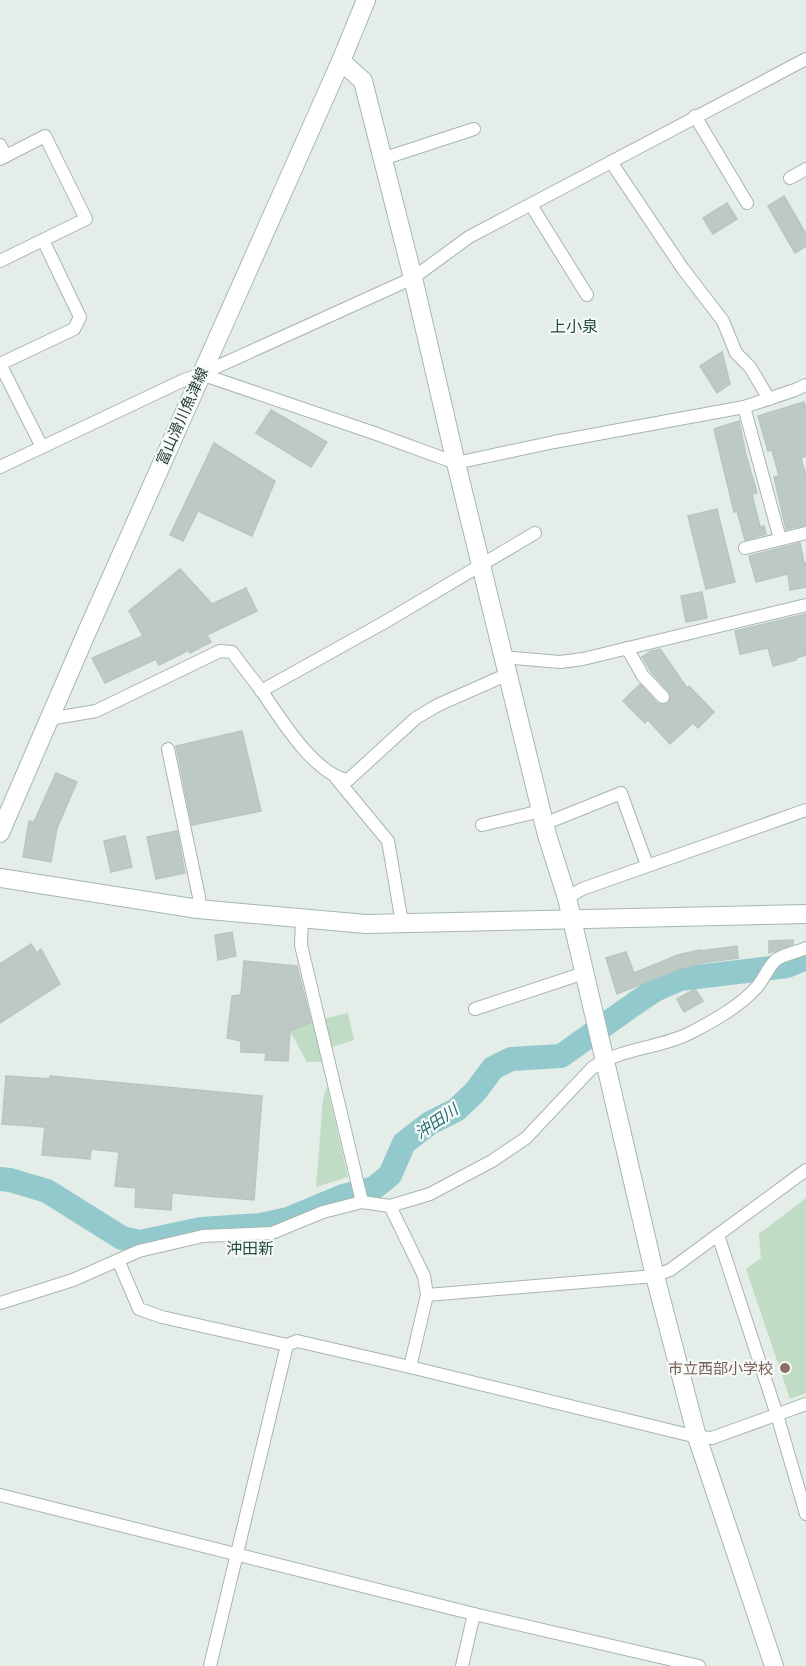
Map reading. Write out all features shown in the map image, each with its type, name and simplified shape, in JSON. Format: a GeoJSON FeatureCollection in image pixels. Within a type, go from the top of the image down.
{"type":"FeatureCollection","features":[{"type":"Feature","properties":{"kind":"street","name":"富山滑川魚津線"},"geometry":{"type":"LineString","coordinates":[[0,833],[201,374],[341,62],[366,0]]}},
{"type":"Feature","properties":{"kind":"street"},"geometry":{"type":"LineString","coordinates":[[341,62],[363,81],[413,278],[542,818],[567,898],[655,1276],[697,1437],[774,1666]]}},
{"type":"Feature","properties":{"kind":"street"},"geometry":{"type":"LineString","coordinates":[[0,467],[184,380],[413,278],[469,237],[695,116],[805,62]]}},
{"type":"Feature","properties":{"kind":"street"},"geometry":{"type":"LineString","coordinates":[[695,116],[747,203]]}},
{"type":"Feature","properties":{"kind":"street"},"geometry":{"type":"LineString","coordinates":[[382,159],[474,129]]}},
{"type":"Feature","properties":{"kind":"street"},"geometry":{"type":"LineString","coordinates":[[0,261],[86,219],[45,136],[2,153]]}},
{"type":"Feature","properties":{"kind":"street"},"geometry":{"type":"LineString","coordinates":[[611,162],[683,269],[723,321],[736,353],[750,367],[769,399]]}},
{"type":"Feature","properties":{"kind":"street"},"geometry":{"type":"LineString","coordinates":[[790,178],[806,169]]}},
{"type":"Feature","properties":{"kind":"street"},"geometry":{"type":"LineString","coordinates":[[531,205],[587,295]]}},
{"type":"Feature","properties":{"kind":"street"},"geometry":{"type":"LineString","coordinates":[[42,240],[80,317],[74,329],[0,364],[42,447]]}},
{"type":"Feature","properties":{"kind":"street"},"geometry":{"type":"LineString","coordinates":[[201,374],[456,463],[554,442],[744,407],[806,385]]}},
{"type":"Feature","properties":{"kind":"street"},"geometry":{"type":"LineString","coordinates":[[744,407],[780,539]]}},
{"type":"Feature","properties":{"kind":"street"},"geometry":{"type":"LineString","coordinates":[[261,691],[481,566],[535,532]]}},
{"type":"Feature","properties":{"kind":"street"},"geometry":{"type":"LineString","coordinates":[[745,548],[806,533]]}},
{"type":"Feature","properties":{"kind":"street"},"geometry":{"type":"LineString","coordinates":[[336,778],[348,780],[416,718],[505,666],[583,659],[806,605]]}},
{"type":"Feature","properties":{"kind":"street"},"geometry":{"type":"LineString","coordinates":[[627,648],[643,676],[663,697]]}},
{"type":"Feature","properties":{"kind":"street"},"geometry":{"type":"LineString","coordinates":[[49,719],[96,711],[220,651],[232,652],[294,739],[336,778],[388,841],[402,923]]}},
{"type":"Feature","properties":{"kind":"street"},"geometry":{"type":"LineString","coordinates":[[168,750],[199,897],[198,909]]}},
{"type":"Feature","properties":{"kind":"street"},"geometry":{"type":"LineString","coordinates":[[482,825],[542,818],[621,793],[647,865]]}},
{"type":"Feature","properties":{"kind":"street"},"geometry":{"type":"LineString","coordinates":[[567,898],[582,889],[647,865],[806,810]]}},
{"type":"Feature","properties":{"kind":"street"},"geometry":{"type":"LineString","coordinates":[[0,878],[198,909],[366,924],[806,914]]}},
{"type":"Feature","properties":{"kind":"street"},"geometry":{"type":"LineString","coordinates":[[302,919],[301,945],[362,1202]]}},
{"type":"Feature","properties":{"kind":"street"},"geometry":{"type":"LineString","coordinates":[[0,1303],[73,1280],[139,1251],[203,1236],[272,1233],[323,1212],[362,1202],[390,1206],[430,1194],[492,1161],[526,1138],[592,1068],[605,1059],[663,1044],[691,1033],[733,1008],[756,988],[776,959],[806,948]]}},
{"type":"Feature","properties":{"kind":"street"},"geometry":{"type":"LineString","coordinates":[[475,1009],[584,973]]}},
{"type":"Feature","properties":{"kind":"street"},"geometry":{"type":"LineString","coordinates":[[427,1295],[655,1276],[670,1270],[806,1170]]}},
{"type":"Feature","properties":{"kind":"street"},"geometry":{"type":"LineString","coordinates":[[390,1206],[424,1276],[427,1295],[410,1366]]}},
{"type":"Feature","properties":{"kind":"street"},"geometry":{"type":"LineString","coordinates":[[718,1235],[777,1415],[806,1514]]}},
{"type":"Feature","properties":{"kind":"street"},"geometry":{"type":"LineString","coordinates":[[118,1260],[139,1309],[162,1317],[287,1345],[297,1341],[410,1366],[697,1437],[712,1438],[806,1404]]}},
{"type":"Feature","properties":{"kind":"street"},"geometry":{"type":"LineString","coordinates":[[210,1666],[287,1345]]}},
{"type":"Feature","properties":{"kind":"street"},"geometry":{"type":"LineString","coordinates":[[0,1495],[474,1614],[699,1666]]}},
{"type":"Feature","properties":{"kind":"street"},"geometry":{"type":"LineString","coordinates":[[462,1666],[474,1614]]}},
{"type":"Feature","properties":{"kind":"green space"},"geometry":{"type":"Polygon","coordinates":[[[348,1013],[354,1040],[333,1047],[322,1062],[307,1062],[290,1031],[311,1022],[348,1013]]]}},
{"type":"Feature","properties":{"kind":"green space"},"geometry":{"type":"Polygon","coordinates":[[[327,1086],[348,1177],[316,1187],[323,1099],[327,1086]]]}},
{"type":"Feature","properties":{"kind":"green space"},"geometry":{"type":"Polygon","coordinates":[[[806,1198],[806,1393],[790,1399],[746,1269],[761,1258],[759,1234],[806,1198]]]}},
{"type":"Feature","properties":{"kind":"building"},"geometry":{"type":"Polygon","coordinates":[[[784,196],[806,234],[806,246],[795,253],[768,206],[784,196]]]}},
{"type":"Feature","properties":{"kind":"building"},"geometry":{"type":"Polygon","coordinates":[[[727,203],[737,219],[713,234],[703,218],[727,203]]]}},
{"type":"Feature","properties":{"kind":"building"},"geometry":{"type":"Polygon","coordinates":[[[722,352],[730,384],[717,393],[700,366],[722,352]]]}},
{"type":"Feature","properties":{"kind":"building"},"geometry":{"type":"Polygon","coordinates":[[[804,402],[806,456],[801,458],[806,476],[806,525],[786,529],[774,477],[779,476],[772,450],[768,451],[758,416],[804,402]]]}},
{"type":"Feature","properties":{"kind":"building"},"geometry":{"type":"Polygon","coordinates":[[[271,410],[327,442],[311,467],[256,433],[271,410]]]}},
{"type":"Feature","properties":{"kind":"building"},"geometry":{"type":"Polygon","coordinates":[[[739,421],[757,493],[752,494],[760,527],[764,526],[766,534],[745,540],[737,511],[734,512],[714,429],[739,421]]]}},
{"type":"Feature","properties":{"kind":"building"},"geometry":{"type":"Polygon","coordinates":[[[214,443],[275,481],[252,536],[198,511],[183,541],[170,535],[214,443]]]}},
{"type":"Feature","properties":{"kind":"building"},"geometry":{"type":"Polygon","coordinates":[[[717,509],[735,582],[706,589],[688,516],[717,509]]]}},
{"type":"Feature","properties":{"kind":"building"},"geometry":{"type":"Polygon","coordinates":[[[800,543],[804,563],[806,563],[806,587],[790,590],[788,574],[756,582],[749,556],[800,543]]]}},
{"type":"Feature","properties":{"kind":"building"},"geometry":{"type":"Polygon","coordinates":[[[180,569],[212,604],[246,588],[257,611],[207,635],[211,642],[190,653],[189,650],[159,665],[156,659],[105,683],[92,658],[143,636],[129,611],[180,569]]]}},
{"type":"Feature","properties":{"kind":"building"},"geometry":{"type":"Polygon","coordinates":[[[702,592],[707,618],[686,622],[681,596],[702,592]]]}},
{"type":"Feature","properties":{"kind":"building"},"geometry":{"type":"Polygon","coordinates":[[[806,614],[806,655],[773,666],[768,648],[740,654],[735,631],[806,614]]]}},
{"type":"Feature","properties":{"kind":"building"},"geometry":{"type":"Polygon","coordinates":[[[660,649],[687,688],[689,686],[714,712],[698,728],[693,723],[670,744],[648,720],[645,723],[623,701],[640,684],[657,703],[664,705],[669,703],[671,696],[669,692],[652,673],[642,657],[651,651],[660,649]]]}},
{"type":"Feature","properties":{"kind":"building"},"geometry":{"type":"Polygon","coordinates":[[[242,731],[261,811],[192,825],[176,746],[242,731]]]}},
{"type":"Feature","properties":{"kind":"building"},"geometry":{"type":"Polygon","coordinates":[[[56,773],[77,782],[57,828],[51,862],[23,857],[29,821],[34,822],[56,773]]]}},
{"type":"Feature","properties":{"kind":"building"},"geometry":{"type":"Polygon","coordinates":[[[177,831],[185,873],[156,879],[147,837],[177,831]]]}},
{"type":"Feature","properties":{"kind":"building"},"geometry":{"type":"Polygon","coordinates":[[[125,836],[132,867],[111,872],[104,841],[125,836]]]}},
{"type":"Feature","properties":{"kind":"building"},"geometry":{"type":"Polygon","coordinates":[[[232,932],[236,956],[218,960],[215,935],[232,932]]]}},
{"type":"Feature","properties":{"kind":"building"},"geometry":{"type":"Polygon","coordinates":[[[793,940],[793,944],[769,953],[769,941],[793,940]]]}},
{"type":"Feature","properties":{"kind":"building"},"geometry":{"type":"Polygon","coordinates":[[[31,944],[37,953],[41,949],[60,984],[0,1023],[0,964],[31,944]]]}},
{"type":"Feature","properties":{"kind":"building"},"geometry":{"type":"Polygon","coordinates":[[[737,946],[738,958],[701,963],[676,970],[617,994],[606,958],[626,952],[634,973],[678,955],[737,946]]]}},
{"type":"Feature","properties":{"kind":"building"},"geometry":{"type":"Polygon","coordinates":[[[244,961],[297,966],[311,1022],[290,1031],[288,1061],[265,1060],[266,1053],[241,1052],[241,1041],[227,1038],[232,996],[241,995],[244,961]]]}},
{"type":"Feature","properties":{"kind":"building"},"geometry":{"type":"Polygon","coordinates":[[[695,989],[703,1001],[684,1012],[677,999],[695,989]]]}},
{"type":"Feature","properties":{"kind":"building"},"geometry":{"type":"Polygon","coordinates":[[[6,1076],[50,1079],[50,1076],[262,1096],[254,1200],[172,1193],[171,1210],[135,1207],[136,1188],[115,1186],[119,1152],[91,1149],[90,1159],[42,1155],[45,1127],[2,1124],[6,1076]]]}},
{"type":"Feature","properties":{"kind":"waterway","name":"沖田川"},"geometry":{"type":"LineString","coordinates":[[0,1179],[47,1191],[122,1238],[140,1242],[201,1229],[261,1225],[288,1219],[343,1196],[374,1188],[390,1175],[404,1143],[430,1123],[456,1110],[475,1092],[493,1068],[511,1059],[561,1056],[655,990],[680,979],[787,966],[806,958]]}},
{"type":"Feature","properties":{"kind":"place","name":"市立西部小学校"},"geometry":{"type":"Point","coordinates":[785,1368]}},
{"type":"Feature","properties":{"kind":"district","name":"上小泉"},"geometry":{"type":"Point","coordinates":[574,326]}},
{"type":"Feature","properties":{"kind":"district","name":"沖田新"},"geometry":{"type":"Point","coordinates":[250,1248]}}]}
